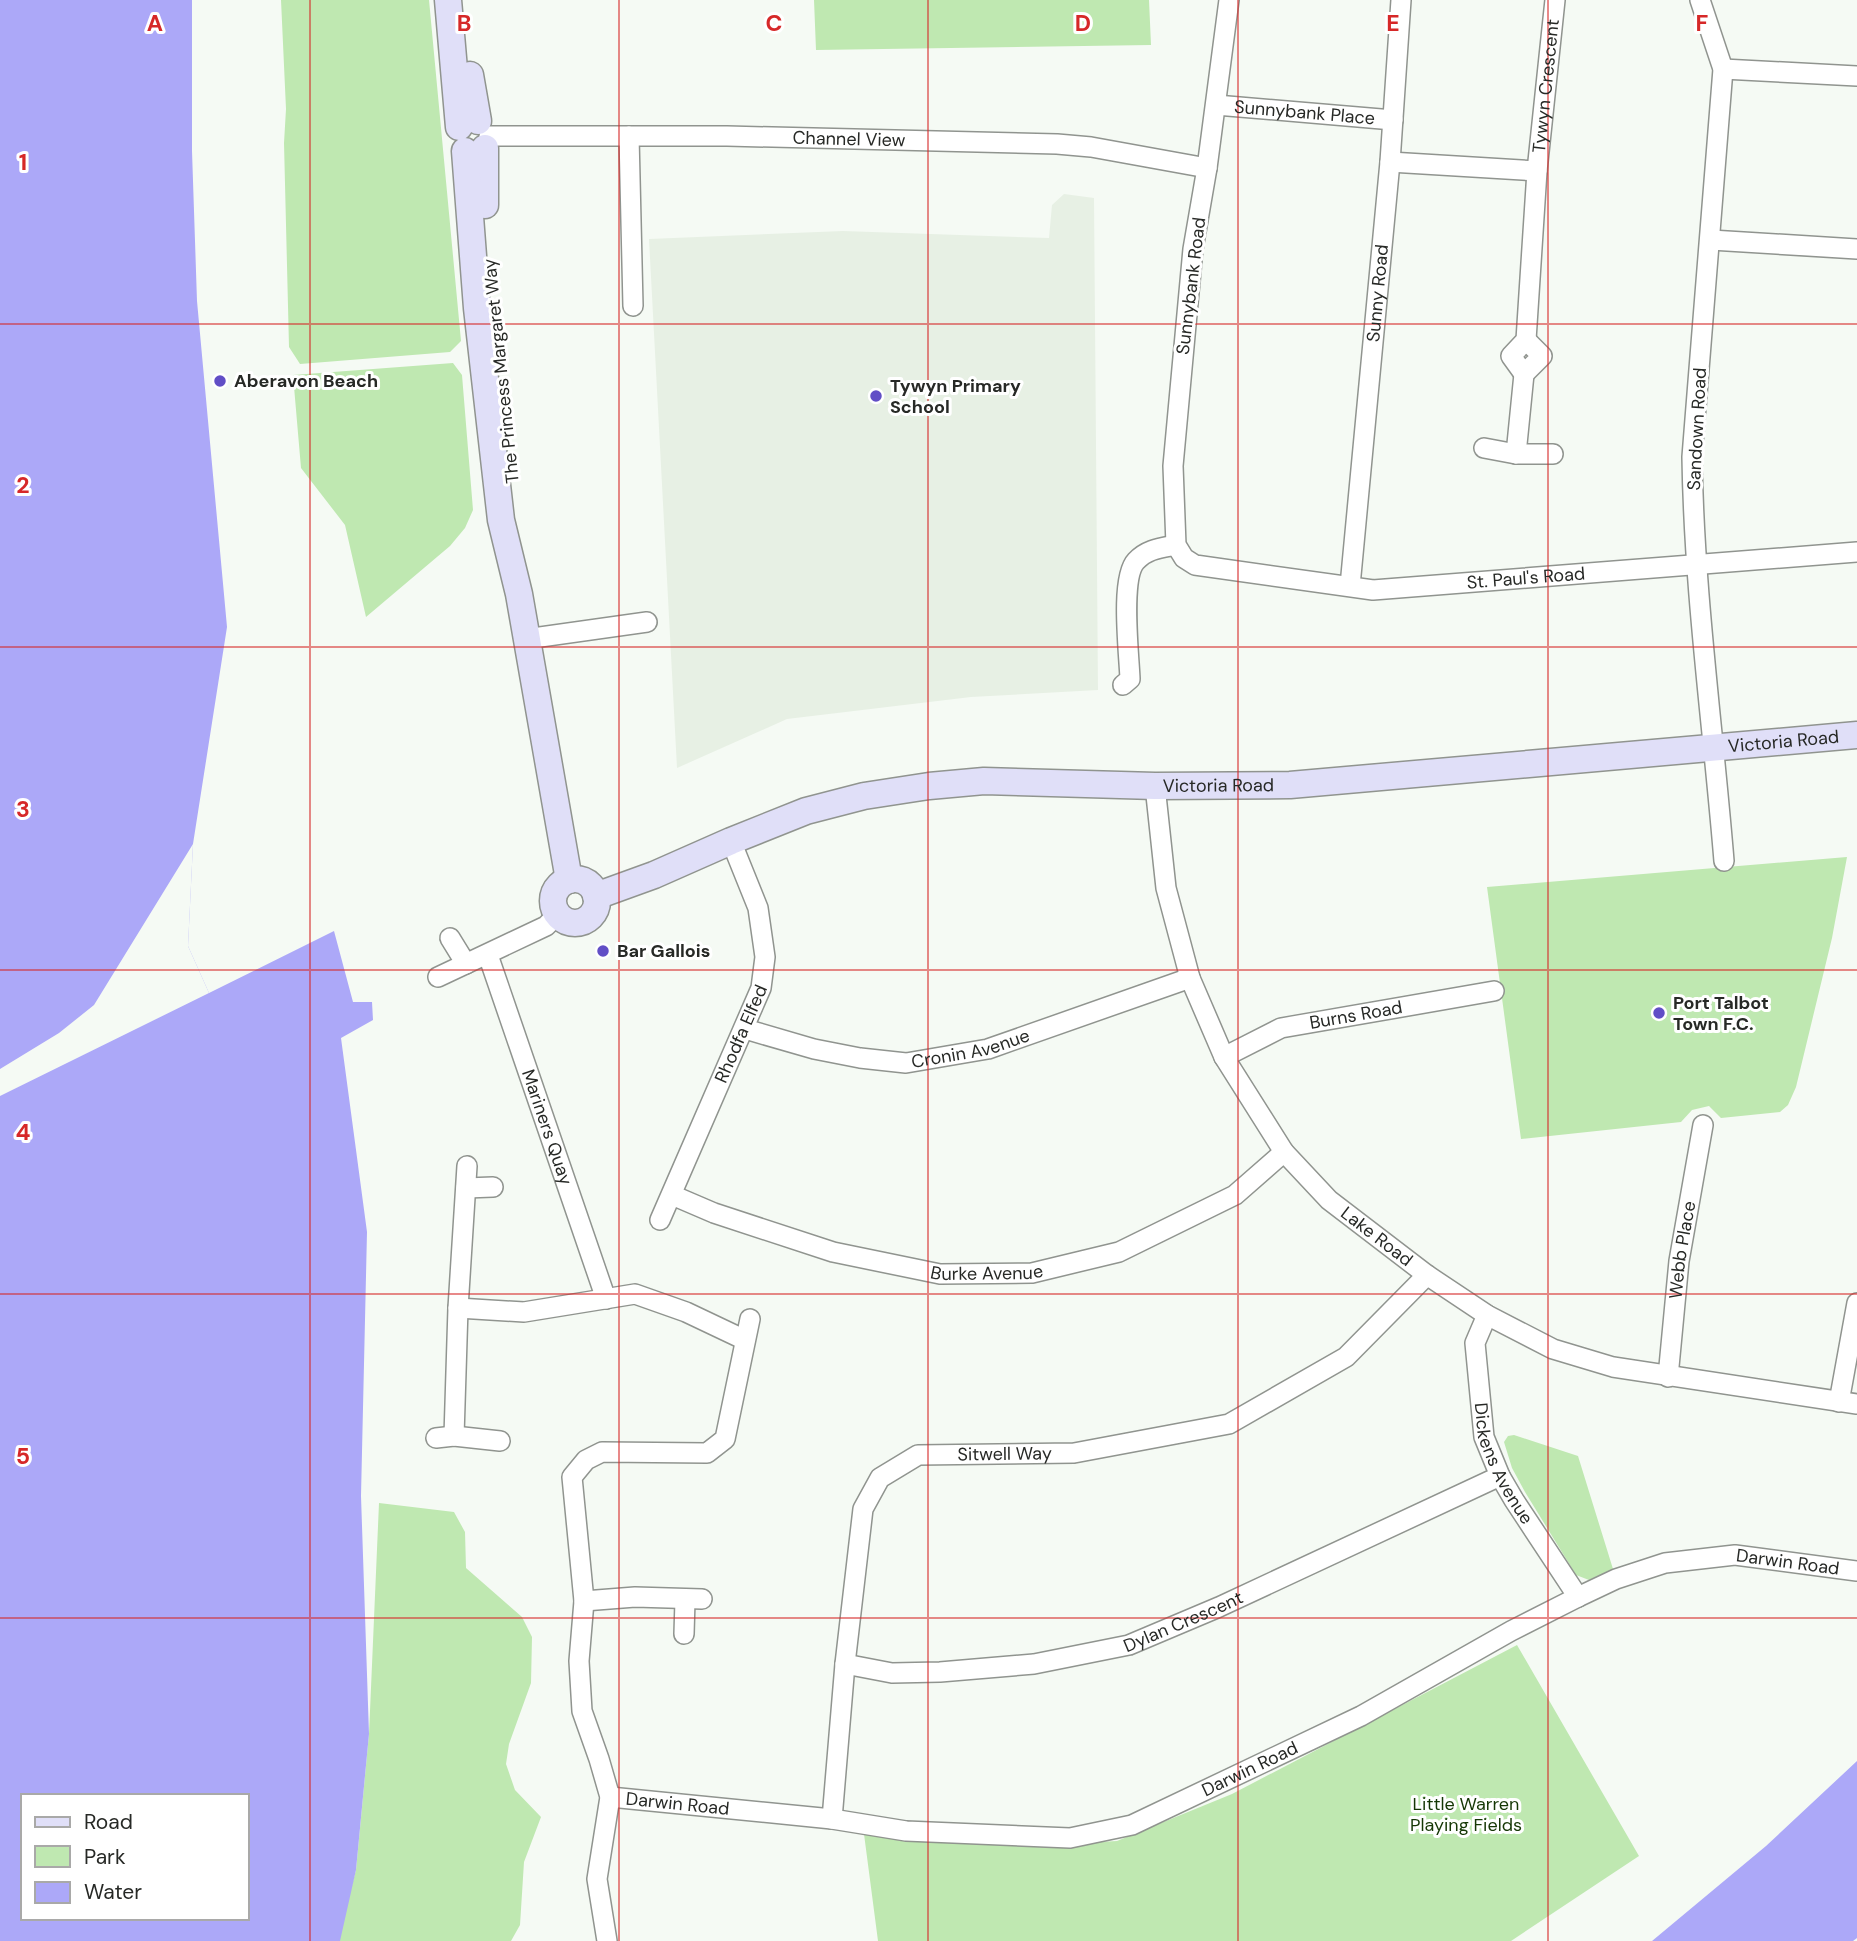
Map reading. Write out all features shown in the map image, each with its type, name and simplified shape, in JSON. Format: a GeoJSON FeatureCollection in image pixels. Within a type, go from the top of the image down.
{"type":"FeatureCollection","features":[{"type":"Feature","properties":{"kind":"street","name":"The Princess Margaret Way"},"geometry":{"type":"LineString","coordinates":[[448,0],[475,137]]}},
{"type":"Feature","properties":{"kind":"street","name":"The Princess Margaret Way"},"geometry":{"type":"LineString","coordinates":[[464,0],[475,137],[485,209],[517,523],[519,594],[569,880]]}},
{"type":"Feature","properties":{"kind":"street","name":"Sunnybank Road"},"geometry":{"type":"LineString","coordinates":[[1176,545],[1173,466],[1193,249],[1207,169],[1229,0]]}},
{"type":"Feature","properties":{"kind":"street","name":"Sunny Road"},"geometry":{"type":"LineString","coordinates":[[1350,586],[1390,162],[1401,0]]}},
{"type":"Feature","properties":{"kind":"street","name":"Tywyn Crescent"},"geometry":{"type":"LineString","coordinates":[[1516,454],[1524,374],[1511,356],[1526,340],[1537,171],[1555,0]]}},
{"type":"Feature","properties":{"kind":"street","name":"Sandown Road"},"geometry":{"type":"LineString","coordinates":[[1700,0],[1723,69],[1692,457],[1696,565],[1724,861]]}},
{"type":"Feature","properties":{"kind":"street"},"geometry":{"type":"LineString","coordinates":[[1723,69],[1857,76]]}},
{"type":"Feature","properties":{"kind":"street","name":"Sunnybank Place"},"geometry":{"type":"LineString","coordinates":[[1216,105],[1393,120]]}},
{"type":"Feature","properties":{"kind":"street"},"geometry":{"type":"LineString","coordinates":[[629,136],[633,306]]}},
{"type":"Feature","properties":{"kind":"street","name":"Channel View"},"geometry":{"type":"LineString","coordinates":[[475,137],[726,136],[1057,144],[1207,169]]}},
{"type":"Feature","properties":{"kind":"street","name":"Tywyn Crescent"},"geometry":{"type":"LineString","coordinates":[[1390,162],[1537,171]]}},
{"type":"Feature","properties":{"kind":"street"},"geometry":{"type":"LineString","coordinates":[[1711,240],[1857,249]]}},
{"type":"Feature","properties":{"kind":"street"},"geometry":{"type":"LineString","coordinates":[[1484,448],[1516,454],[1553,454]]}},
{"type":"Feature","properties":{"kind":"street"},"geometry":{"type":"LineString","coordinates":[[1123,685],[1130,679],[1126,581],[1134,562],[1148,551],[1176,545]]}},
{"type":"Feature","properties":{"kind":"street","name":"St. Paul's Road"},"geometry":{"type":"LineString","coordinates":[[1176,545],[1184,558],[1195,565],[1373,590],[1857,552]]}},
{"type":"Feature","properties":{"kind":"street"},"geometry":{"type":"LineString","coordinates":[[526,639],[647,622]]}},
{"type":"Feature","properties":{"kind":"street","name":"Victoria Road"},"geometry":{"type":"LineString","coordinates":[[597,896],[806,811],[864,796],[929,786],[984,781],[1155,786],[1290,785],[1857,735]]}},
{"type":"Feature","properties":{"kind":"street","name":"Lake Road"},"geometry":{"type":"LineString","coordinates":[[1155,786],[1166,888],[1190,978],[1224,1057],[1284,1153],[1329,1200],[1427,1275],[1487,1315],[1553,1349],[1613,1367],[1848,1403]]}},
{"type":"Feature","properties":{"kind":"street","name":"Rhodfa Elfed"},"geometry":{"type":"LineString","coordinates":[[660,1220],[761,988],[765,957],[758,908],[731,841]]}},
{"type":"Feature","properties":{"kind":"street"},"geometry":{"type":"LineString","coordinates":[[580,879],[591,887],[597,896],[596,908],[590,917],[580,922],[567,922],[556,915],[552,903],[556,889],[569,880],[580,879]]}},
{"type":"Feature","properties":{"kind":"street"},"geometry":{"type":"LineString","coordinates":[[438,978],[546,926],[556,915]]}},
{"type":"Feature","properties":{"kind":"street"},"geometry":{"type":"LineString","coordinates":[[450,938],[466,964]]}},
{"type":"Feature","properties":{"kind":"street","name":"Mariners Quay"},"geometry":{"type":"LineString","coordinates":[[488,955],[606,1299]]}},
{"type":"Feature","properties":{"kind":"street","name":"Cronin Avenue"},"geometry":{"type":"LineString","coordinates":[[745,1029],[814,1049],[859,1058],[906,1063],[988,1049],[1190,978]]}},
{"type":"Feature","properties":{"kind":"street","name":"Burns Road"},"geometry":{"type":"LineString","coordinates":[[1224,1057],[1280,1028],[1494,991]]}},
{"type":"Feature","properties":{"kind":"street","name":"Webb Place"},"geometry":{"type":"LineString","coordinates":[[1668,1377],[1679,1261],[1703,1125]]}},
{"type":"Feature","properties":{"kind":"street","name":"Burke Avenue"},"geometry":{"type":"LineString","coordinates":[[672,1195],[714,1213],[833,1252],[940,1273],[1032,1273],[1119,1252],[1235,1195],[1284,1153]]}},
{"type":"Feature","properties":{"kind":"street"},"geometry":{"type":"LineString","coordinates":[[467,1166],[458,1308],[445,1437],[500,1441]]}},
{"type":"Feature","properties":{"kind":"street"},"geometry":{"type":"LineString","coordinates":[[466,1188],[493,1187]]}},
{"type":"Feature","properties":{"kind":"street","name":"Sitwell Way"},"geometry":{"type":"LineString","coordinates":[[832,1819],[845,1664],[863,1509],[880,1478],[918,1455],[1074,1454],[1229,1424],[1346,1357],[1427,1275]]}},
{"type":"Feature","properties":{"kind":"street"},"geometry":{"type":"LineString","coordinates":[[458,1308],[524,1312],[635,1294],[686,1312],[745,1340]]}},
{"type":"Feature","properties":{"kind":"street"},"geometry":{"type":"LineString","coordinates":[[1848,1403],[1857,1303]]}},
{"type":"Feature","properties":{"kind":"street","name":"Dickens Avenue"},"geometry":{"type":"LineString","coordinates":[[1487,1315],[1475,1343],[1484,1437],[1500,1476],[1578,1597]]}},
{"type":"Feature","properties":{"kind":"street"},"geometry":{"type":"LineString","coordinates":[[607,1941],[597,1879],[610,1797],[583,1711],[579,1661],[584,1601],[572,1477],[586,1460],[602,1452],[708,1452],[725,1439],[750,1319]]}},
{"type":"Feature","properties":{"kind":"street","name":"Dylan Crescent"},"geometry":{"type":"LineString","coordinates":[[845,1664],[892,1673],[940,1672],[1034,1664],[1129,1645],[1219,1607],[1500,1476]]}},
{"type":"Feature","properties":{"kind":"street","name":"Darwin Road"},"geometry":{"type":"LineString","coordinates":[[610,1797],[832,1819],[906,1831],[1070,1838],[1132,1825],[1361,1716],[1511,1631],[1616,1579],[1665,1563],[1735,1555],[1857,1572]]}},
{"type":"Feature","properties":{"kind":"street"},"geometry":{"type":"LineString","coordinates":[[584,1601],[635,1597],[694,1600],[684,1634]]}},
{"type":"Feature","properties":{"kind":"shaded area","name":"Tywyn Primary School"},"geometry":{"type":"Polygon","coordinates":[[[1064,194],[1094,198],[1098,690],[971,697],[787,719],[677,768],[649,239],[843,231],[1049,238],[1052,205],[1064,194]]]}},
{"type":"Feature","properties":{"kind":"green space"},"geometry":{"type":"Polygon","coordinates":[[[281,0],[429,0],[461,341],[450,352],[300,364],[289,347],[284,143],[286,109],[281,0]]]}},
{"type":"Feature","properties":{"kind":"green space"},"geometry":{"type":"Polygon","coordinates":[[[814,0],[1149,0],[1151,45],[816,50],[814,0]]]}},
{"type":"Feature","properties":{"kind":"green space"},"geometry":{"type":"Polygon","coordinates":[[[453,363],[462,375],[473,510],[465,528],[450,546],[366,617],[345,525],[301,468],[293,375],[453,363]]]}},
{"type":"Feature","properties":{"kind":"green space","name":"Port Talbot Town F.C."},"geometry":{"type":"Polygon","coordinates":[[[1847,857],[1832,938],[1796,1087],[1788,1105],[1780,1112],[1721,1118],[1709,1106],[1692,1110],[1681,1122],[1521,1139],[1487,887],[1847,857]]]}},
{"type":"Feature","properties":{"kind":"green space"},"geometry":{"type":"Polygon","coordinates":[[[1514,1435],[1578,1456],[1613,1569],[1589,1580],[1576,1575],[1512,1468],[1504,1442],[1508,1436],[1514,1435]]]}},
{"type":"Feature","properties":{"kind":"green space"},"geometry":{"type":"Polygon","coordinates":[[[379,1503],[454,1512],[465,1532],[466,1568],[522,1617],[532,1637],[531,1683],[509,1744],[506,1764],[515,1790],[541,1817],[524,1862],[520,1925],[511,1941],[337,1941],[356,1870],[369,1734],[379,1503]]]}},
{"type":"Feature","properties":{"kind":"green space","name":"Little Warren Playing Fields"},"geometry":{"type":"Polygon","coordinates":[[[1517,1645],[1639,1856],[1511,1941],[878,1941],[864,1834],[935,1842],[1065,1844],[1117,1841],[1232,1794],[1517,1645]]]}},
{"type":"Feature","properties":{"kind":"water"},"geometry":{"type":"Polygon","coordinates":[[[0,0],[192,0],[192,151],[197,301],[227,627],[193,844],[188,946],[209,993],[334,931],[353,1002],[372,1002],[373,1020],[341,1038],[367,1232],[361,1496],[369,1734],[356,1870],[340,1941],[0,1941],[0,0]]]}},
{"type":"Feature","properties":{"kind":"water"},"geometry":{"type":"Polygon","coordinates":[[[1857,1761],[1857,1938],[1853,1941],[1652,1941],[1766,1846],[1857,1761]]]}},
{"type":"Feature","properties":{"kind":"pier"},"geometry":{"type":"Polygon","coordinates":[[[193,844],[188,946],[209,993],[0,1096],[0,1069],[59,1033],[94,1005],[193,844]]]}},
{"type":"Feature","properties":{"kind":"place","name":"Aberavon Beach"},"geometry":{"type":"Point","coordinates":[220,381]}},
{"type":"Feature","properties":{"kind":"place","name":"Tywyn Primary School"},"geometry":{"type":"Point","coordinates":[876,396]}},
{"type":"Feature","properties":{"kind":"place","name":"Bar Gallois"},"geometry":{"type":"Point","coordinates":[603,951]}},
{"type":"Feature","properties":{"kind":"place","name":"Port Talbot Town F.C."},"geometry":{"type":"Point","coordinates":[1659,1013]}}]}
